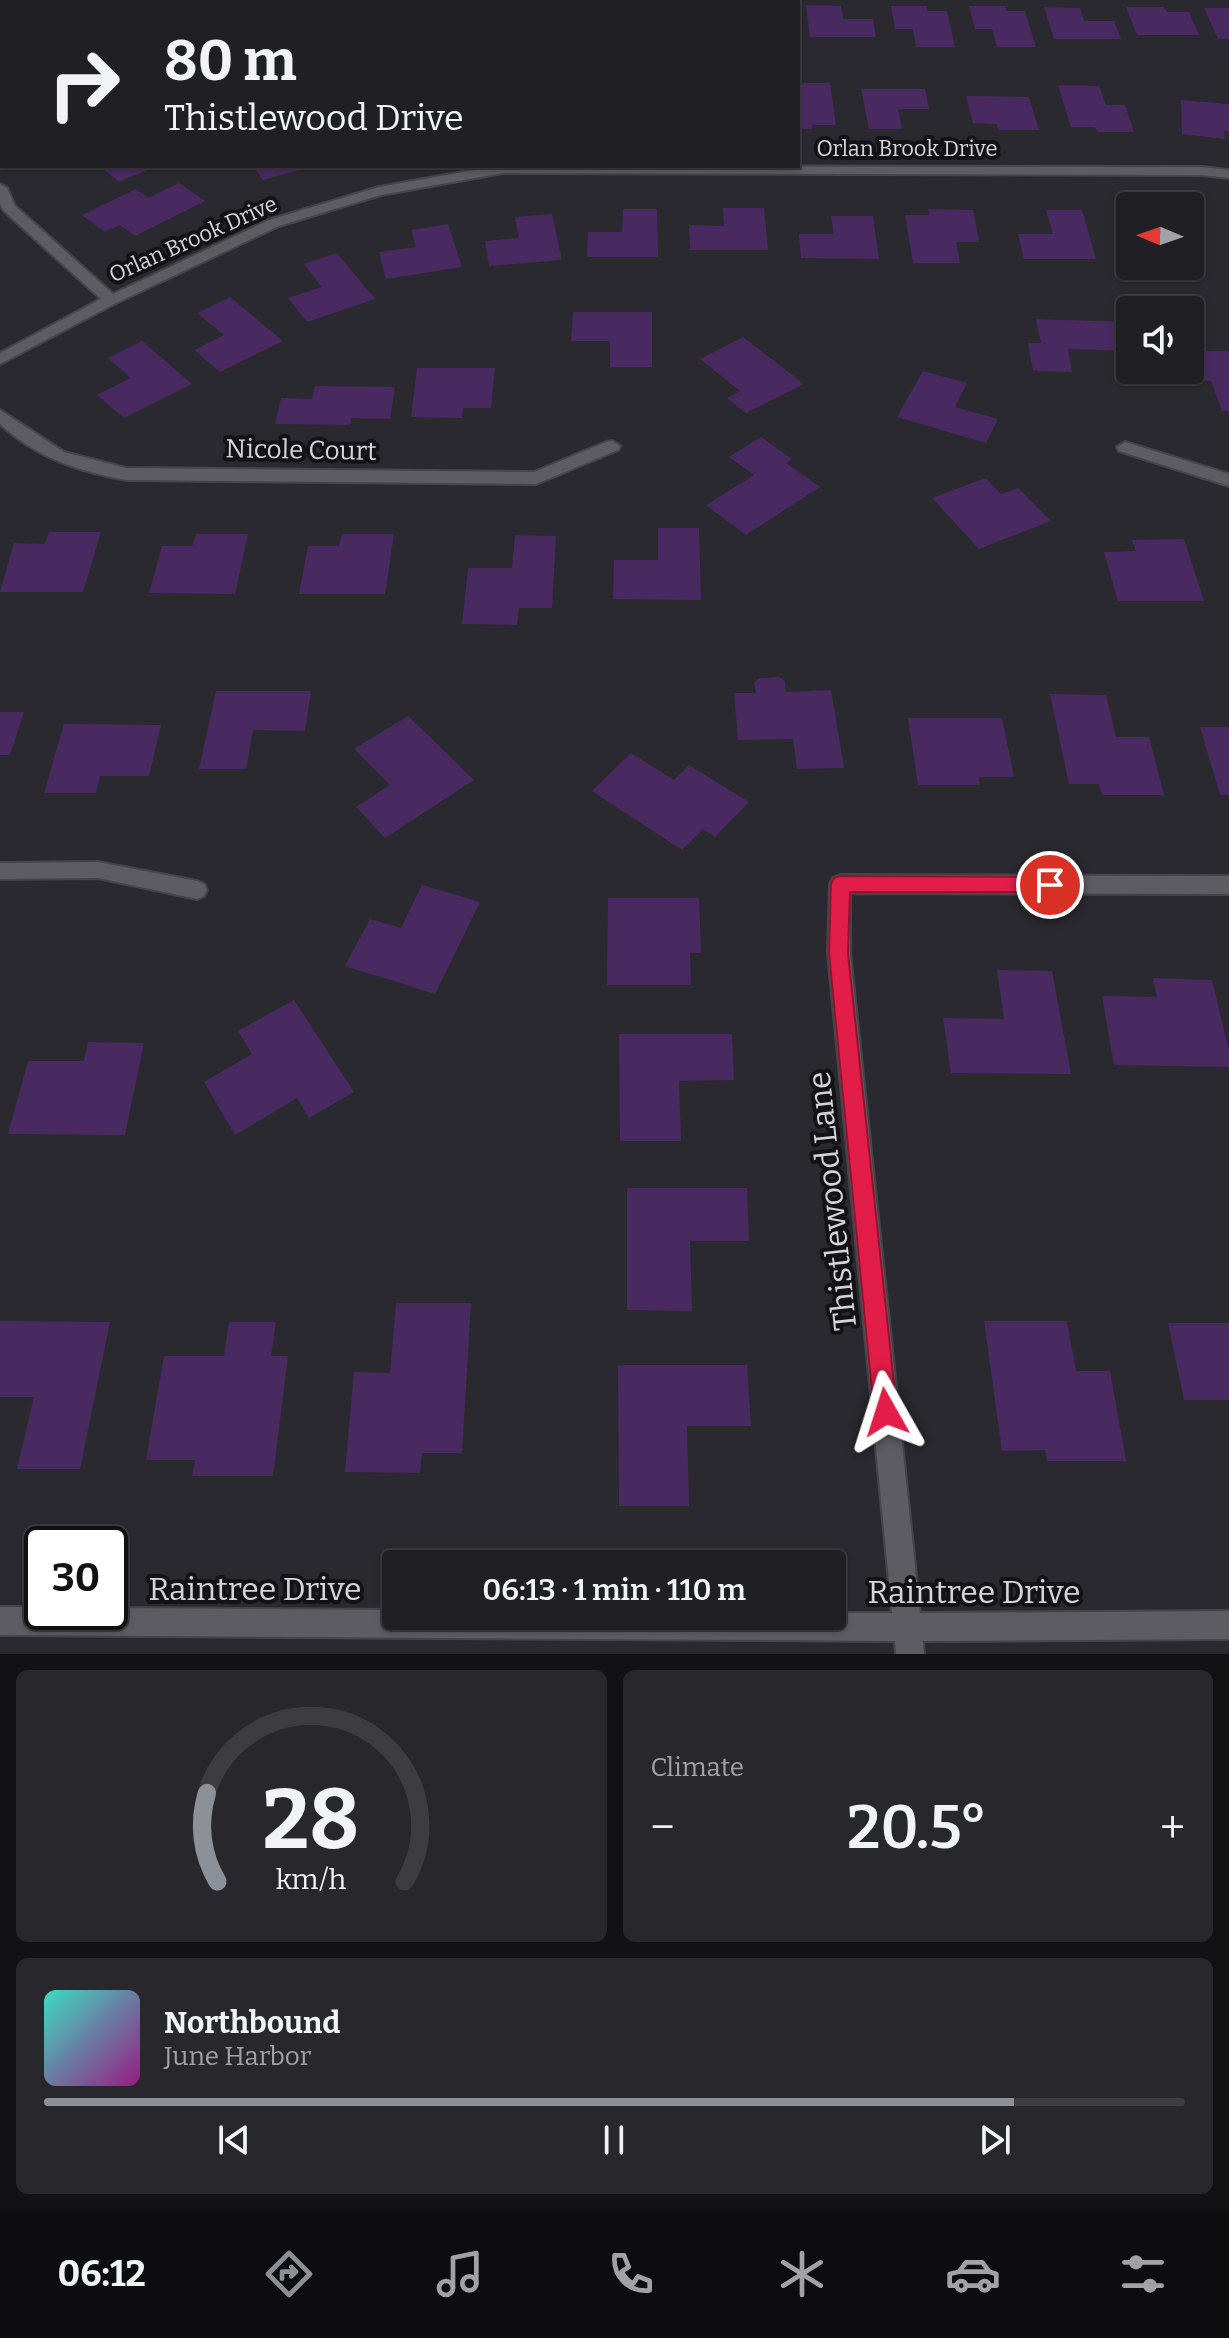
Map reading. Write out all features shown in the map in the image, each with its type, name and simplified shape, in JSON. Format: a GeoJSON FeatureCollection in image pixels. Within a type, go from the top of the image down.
{"type":"FeatureCollection","features":[{"type":"Feature","properties":{"kind":"street","name":"Orlan Brook Drive"},"geometry":{"type":"LineString","coordinates":[[0,359],[111,300],[274,223],[379,191],[503,169],[1202,171],[1229,174]]}},
{"type":"Feature","properties":{"kind":"street"},"geometry":{"type":"LineString","coordinates":[[0,188],[9,208],[111,300]]}},
{"type":"Feature","properties":{"kind":"street","name":"Nicole Court"},"geometry":{"type":"LineString","coordinates":[[0,415],[19,434],[51,456],[88,468],[126,474],[536,478],[612,446]]}},
{"type":"Feature","properties":{"kind":"street"},"geometry":{"type":"LineString","coordinates":[[1125,447],[1229,480]]}},
{"type":"Feature","properties":{"kind":"street"},"geometry":{"type":"LineString","coordinates":[[0,871],[98,870],[197,890]]}},
{"type":"Feature","properties":{"kind":"street","name":"Thistlewood Lane"},"geometry":{"type":"LineString","coordinates":[[909,1640],[839,953],[840,884],[1229,885]]}},
{"type":"Feature","properties":{"kind":"street","name":"Raintree Drive"},"geometry":{"type":"LineString","coordinates":[[0,1621],[909,1640],[1229,1625]]}},
{"type":"Feature","properties":{"kind":"building"},"geometry":{"type":"Polygon","coordinates":[[[806,5],[841,6],[843,19],[873,19],[876,37],[810,37],[806,5]]]}},
{"type":"Feature","properties":{"kind":"building"},"geometry":{"type":"Polygon","coordinates":[[[891,6],[926,6],[928,11],[947,11],[955,47],[916,47],[913,29],[895,29],[891,6]]]}},
{"type":"Feature","properties":{"kind":"building"},"geometry":{"type":"Polygon","coordinates":[[[969,6],[1005,6],[1006,11],[1025,11],[1036,47],[997,47],[992,29],[975,29],[969,6]]]}},
{"type":"Feature","properties":{"kind":"building"},"geometry":{"type":"Polygon","coordinates":[[[1044,7],[1080,8],[1084,21],[1114,21],[1121,39],[1054,39],[1044,7]]]}},
{"type":"Feature","properties":{"kind":"building"},"geometry":{"type":"Polygon","coordinates":[[[1126,7],[1164,7],[1167,12],[1189,12],[1199,35],[1137,35],[1126,7]]]}},
{"type":"Feature","properties":{"kind":"building"},"geometry":{"type":"Polygon","coordinates":[[[1204,8],[1229,8],[1229,39],[1218,39],[1204,8]]]}},
{"type":"Feature","properties":{"kind":"building"},"geometry":{"type":"Polygon","coordinates":[[[800,83],[830,83],[836,125],[812,125],[812,129],[800,129],[800,83]]]}},
{"type":"Feature","properties":{"kind":"building"},"geometry":{"type":"Polygon","coordinates":[[[1058,85],[1099,86],[1106,105],[1125,105],[1134,132],[1097,132],[1095,127],[1071,127],[1058,85]]]}},
{"type":"Feature","properties":{"kind":"building"},"geometry":{"type":"Polygon","coordinates":[[[861,89],[925,89],[929,109],[898,109],[902,129],[869,129],[861,89]]]}},
{"type":"Feature","properties":{"kind":"building"},"geometry":{"type":"Polygon","coordinates":[[[966,96],[1029,97],[1039,130],[998,130],[997,124],[973,123],[966,96]]]}},
{"type":"Feature","properties":{"kind":"building"},"geometry":{"type":"Polygon","coordinates":[[[1181,100],[1229,104],[1229,131],[1224,131],[1225,139],[1182,134],[1181,100]]]}},
{"type":"Feature","properties":{"kind":"building"},"geometry":{"type":"Polygon","coordinates":[[[102,168],[152,168],[119,182],[102,168]]]}},
{"type":"Feature","properties":{"kind":"building"},"geometry":{"type":"Polygon","coordinates":[[[254,168],[306,168],[263,180],[254,168]]]}},
{"type":"Feature","properties":{"kind":"building"},"geometry":{"type":"Polygon","coordinates":[[[179,183],[205,201],[135,236],[120,225],[105,232],[82,215],[136,189],[148,198],[179,183]]]}},
{"type":"Feature","properties":{"kind":"building"},"geometry":{"type":"Polygon","coordinates":[[[723,208],[764,208],[768,250],[690,250],[689,225],[724,226],[723,208]]]}},
{"type":"Feature","properties":{"kind":"building"},"geometry":{"type":"Polygon","coordinates":[[[623,209],[657,209],[658,257],[587,257],[588,232],[622,232],[623,209]]]}},
{"type":"Feature","properties":{"kind":"building"},"geometry":{"type":"Polygon","coordinates":[[[928,209],[973,210],[979,242],[956,242],[960,263],[913,263],[905,215],[929,215],[928,209]]]}},
{"type":"Feature","properties":{"kind":"building"},"geometry":{"type":"Polygon","coordinates":[[[1046,210],[1082,210],[1096,259],[1024,259],[1018,234],[1053,234],[1046,210]]]}},
{"type":"Feature","properties":{"kind":"building"},"geometry":{"type":"Polygon","coordinates":[[[552,214],[562,260],[489,266],[485,241],[519,238],[515,217],[552,214]]]}},
{"type":"Feature","properties":{"kind":"building"},"geometry":{"type":"Polygon","coordinates":[[[831,216],[873,216],[879,259],[801,258],[799,234],[834,234],[831,216]]]}},
{"type":"Feature","properties":{"kind":"building"},"geometry":{"type":"Polygon","coordinates":[[[448,224],[462,267],[386,279],[379,252],[416,247],[411,230],[448,224]]]}},
{"type":"Feature","properties":{"kind":"building"},"geometry":{"type":"Polygon","coordinates":[[[337,253],[375,299],[307,322],[288,298],[322,287],[304,264],[337,253]]]}},
{"type":"Feature","properties":{"kind":"building"},"geometry":{"type":"Polygon","coordinates":[[[230,297],[283,341],[220,372],[194,350],[224,335],[197,313],[230,297]]]}},
{"type":"Feature","properties":{"kind":"building"},"geometry":{"type":"Polygon","coordinates":[[[573,312],[652,312],[652,367],[610,367],[610,341],[571,341],[573,312]]]}},
{"type":"Feature","properties":{"kind":"building"},"geometry":{"type":"Polygon","coordinates":[[[1036,319],[1116,322],[1116,351],[1068,349],[1072,372],[1033,371],[1028,343],[1041,343],[1036,319]]]}},
{"type":"Feature","properties":{"kind":"building"},"geometry":{"type":"Polygon","coordinates":[[[743,337],[804,384],[746,413],[727,398],[740,391],[700,359],[743,337]]]}},
{"type":"Feature","properties":{"kind":"building"},"geometry":{"type":"Polygon","coordinates":[[[142,341],[192,384],[124,418],[97,395],[131,378],[108,358],[142,341]]]}},
{"type":"Feature","properties":{"kind":"building"},"geometry":{"type":"Polygon","coordinates":[[[1204,351],[1229,351],[1229,411],[1222,411],[1211,381],[1204,381],[1204,351]]]}},
{"type":"Feature","properties":{"kind":"building"},"geometry":{"type":"Polygon","coordinates":[[[417,368],[495,368],[491,408],[463,408],[462,418],[411,417],[417,368]]]}},
{"type":"Feature","properties":{"kind":"building"},"geometry":{"type":"Polygon","coordinates":[[[923,371],[967,383],[955,407],[998,419],[986,443],[897,417],[923,371]]]}},
{"type":"Feature","properties":{"kind":"building"},"geometry":{"type":"Polygon","coordinates":[[[315,386],[395,387],[390,419],[351,418],[350,425],[275,424],[281,398],[312,399],[315,386]]]}},
{"type":"Feature","properties":{"kind":"building"},"geometry":{"type":"Polygon","coordinates":[[[761,437],[792,459],[786,463],[820,487],[746,535],[706,505],[754,475],[729,457],[761,437]]]}},
{"type":"Feature","properties":{"kind":"building"},"geometry":{"type":"Polygon","coordinates":[[[986,478],[1001,494],[1018,488],[1051,521],[979,549],[932,498],[986,478]]]}},
{"type":"Feature","properties":{"kind":"building"},"geometry":{"type":"Polygon","coordinates":[[[658,528],[699,528],[701,600],[613,599],[614,560],[658,560],[658,528]]]}},
{"type":"Feature","properties":{"kind":"building"},"geometry":{"type":"Polygon","coordinates":[[[49,532],[101,532],[83,592],[0,592],[14,543],[45,544],[49,532]]]}},
{"type":"Feature","properties":{"kind":"building"},"geometry":{"type":"Polygon","coordinates":[[[196,534],[248,534],[235,594],[149,593],[162,546],[192,546],[196,534]]]}},
{"type":"Feature","properties":{"kind":"building"},"geometry":{"type":"Polygon","coordinates":[[[342,534],[394,534],[385,594],[299,594],[308,546],[339,546],[342,534]]]}},
{"type":"Feature","properties":{"kind":"building"},"geometry":{"type":"Polygon","coordinates":[[[515,535],[556,536],[552,608],[519,608],[517,625],[462,624],[468,568],[512,568],[515,535]]]}},
{"type":"Feature","properties":{"kind":"building"},"geometry":{"type":"Polygon","coordinates":[[[1184,539],[1204,601],[1118,601],[1104,552],[1136,551],[1132,540],[1184,539]]]}},
{"type":"Feature","properties":{"kind":"building"},"geometry":{"type":"Polygon","coordinates":[[[779,677],[785,681],[786,692],[831,690],[844,768],[797,769],[793,739],[738,740],[734,693],[756,693],[754,682],[760,678],[779,677]]]}},
{"type":"Feature","properties":{"kind":"building"},"geometry":{"type":"Polygon","coordinates":[[[216,691],[311,691],[305,731],[253,730],[246,769],[199,769],[216,691]]]}},
{"type":"Feature","properties":{"kind":"building"},"geometry":{"type":"Polygon","coordinates":[[[1050,694],[1106,695],[1116,737],[1149,737],[1164,795],[1102,795],[1099,784],[1069,784],[1050,694]]]}},
{"type":"Feature","properties":{"kind":"building"},"geometry":{"type":"Polygon","coordinates":[[[0,712],[24,712],[10,755],[0,755],[0,712]]]}},
{"type":"Feature","properties":{"kind":"building"},"geometry":{"type":"Polygon","coordinates":[[[408,716],[474,780],[385,838],[356,807],[390,785],[354,749],[408,716]]]}},
{"type":"Feature","properties":{"kind":"building"},"geometry":{"type":"Polygon","coordinates":[[[908,718],[1002,718],[1014,777],[978,777],[980,785],[918,785],[908,718]]]}},
{"type":"Feature","properties":{"kind":"building"},"geometry":{"type":"Polygon","coordinates":[[[64,724],[161,725],[149,776],[100,776],[96,793],[44,793],[64,724]]]}},
{"type":"Feature","properties":{"kind":"building"},"geometry":{"type":"Polygon","coordinates":[[[1200,727],[1229,727],[1229,795],[1220,795],[1200,727]]]}},
{"type":"Feature","properties":{"kind":"building"},"geometry":{"type":"Polygon","coordinates":[[[631,753],[674,780],[689,765],[749,802],[715,837],[703,829],[682,850],[592,791],[631,753]]]}},
{"type":"Feature","properties":{"kind":"building"},"geometry":{"type":"Polygon","coordinates":[[[422,885],[480,902],[435,994],[345,966],[370,919],[401,928],[422,885]]]}},
{"type":"Feature","properties":{"kind":"building"},"geometry":{"type":"Polygon","coordinates":[[[608,898],[699,898],[701,953],[690,953],[691,985],[607,985],[608,898]]]}},
{"type":"Feature","properties":{"kind":"building"},"geometry":{"type":"Polygon","coordinates":[[[997,970],[1052,971],[1071,1074],[951,1073],[943,1018],[1004,1019],[997,970]]]}},
{"type":"Feature","properties":{"kind":"building"},"geometry":{"type":"Polygon","coordinates":[[[1153,978],[1212,980],[1229,1051],[1229,1067],[1114,1065],[1102,996],[1157,997],[1153,978]]]}},
{"type":"Feature","properties":{"kind":"building"},"geometry":{"type":"Polygon","coordinates":[[[294,1000],[354,1092],[309,1118],[297,1098],[235,1135],[204,1082],[252,1054],[238,1031],[294,1000]]]}},
{"type":"Feature","properties":{"kind":"building"},"geometry":{"type":"Polygon","coordinates":[[[619,1034],[732,1034],[734,1080],[679,1081],[681,1141],[620,1141],[619,1034]]]}},
{"type":"Feature","properties":{"kind":"building"},"geometry":{"type":"Polygon","coordinates":[[[88,1042],[144,1043],[125,1135],[8,1134],[28,1061],[84,1061],[88,1042]]]}},
{"type":"Feature","properties":{"kind":"building"},"geometry":{"type":"Polygon","coordinates":[[[627,1188],[747,1188],[749,1241],[690,1241],[692,1311],[627,1310],[627,1188]]]}},
{"type":"Feature","properties":{"kind":"building"},"geometry":{"type":"Polygon","coordinates":[[[396,1303],[471,1303],[462,1453],[422,1453],[420,1473],[345,1472],[354,1372],[390,1373],[396,1303]]]}},
{"type":"Feature","properties":{"kind":"building"},"geometry":{"type":"Polygon","coordinates":[[[0,1321],[110,1322],[80,1469],[17,1469],[34,1397],[0,1397],[0,1321]]]}},
{"type":"Feature","properties":{"kind":"building"},"geometry":{"type":"Polygon","coordinates":[[[984,1321],[1067,1321],[1076,1371],[1110,1371],[1126,1461],[1047,1461],[1045,1450],[1002,1451],[984,1321]]]}},
{"type":"Feature","properties":{"kind":"building"},"geometry":{"type":"Polygon","coordinates":[[[229,1322],[276,1322],[271,1356],[288,1356],[273,1476],[192,1476],[195,1460],[146,1460],[164,1356],[224,1356],[229,1322]]]}},
{"type":"Feature","properties":{"kind":"building"},"geometry":{"type":"Polygon","coordinates":[[[1168,1323],[1229,1323],[1229,1400],[1184,1400],[1168,1323]]]}},
{"type":"Feature","properties":{"kind":"building"},"geometry":{"type":"Polygon","coordinates":[[[618,1365],[747,1365],[751,1426],[687,1426],[689,1506],[619,1506],[618,1365]]]}},
{"type":"Feature","properties":{"kind":"route"},"geometry":{"type":"LineString","coordinates":[[886,1412],[839,953],[840,884],[1050,885]]}}]}
